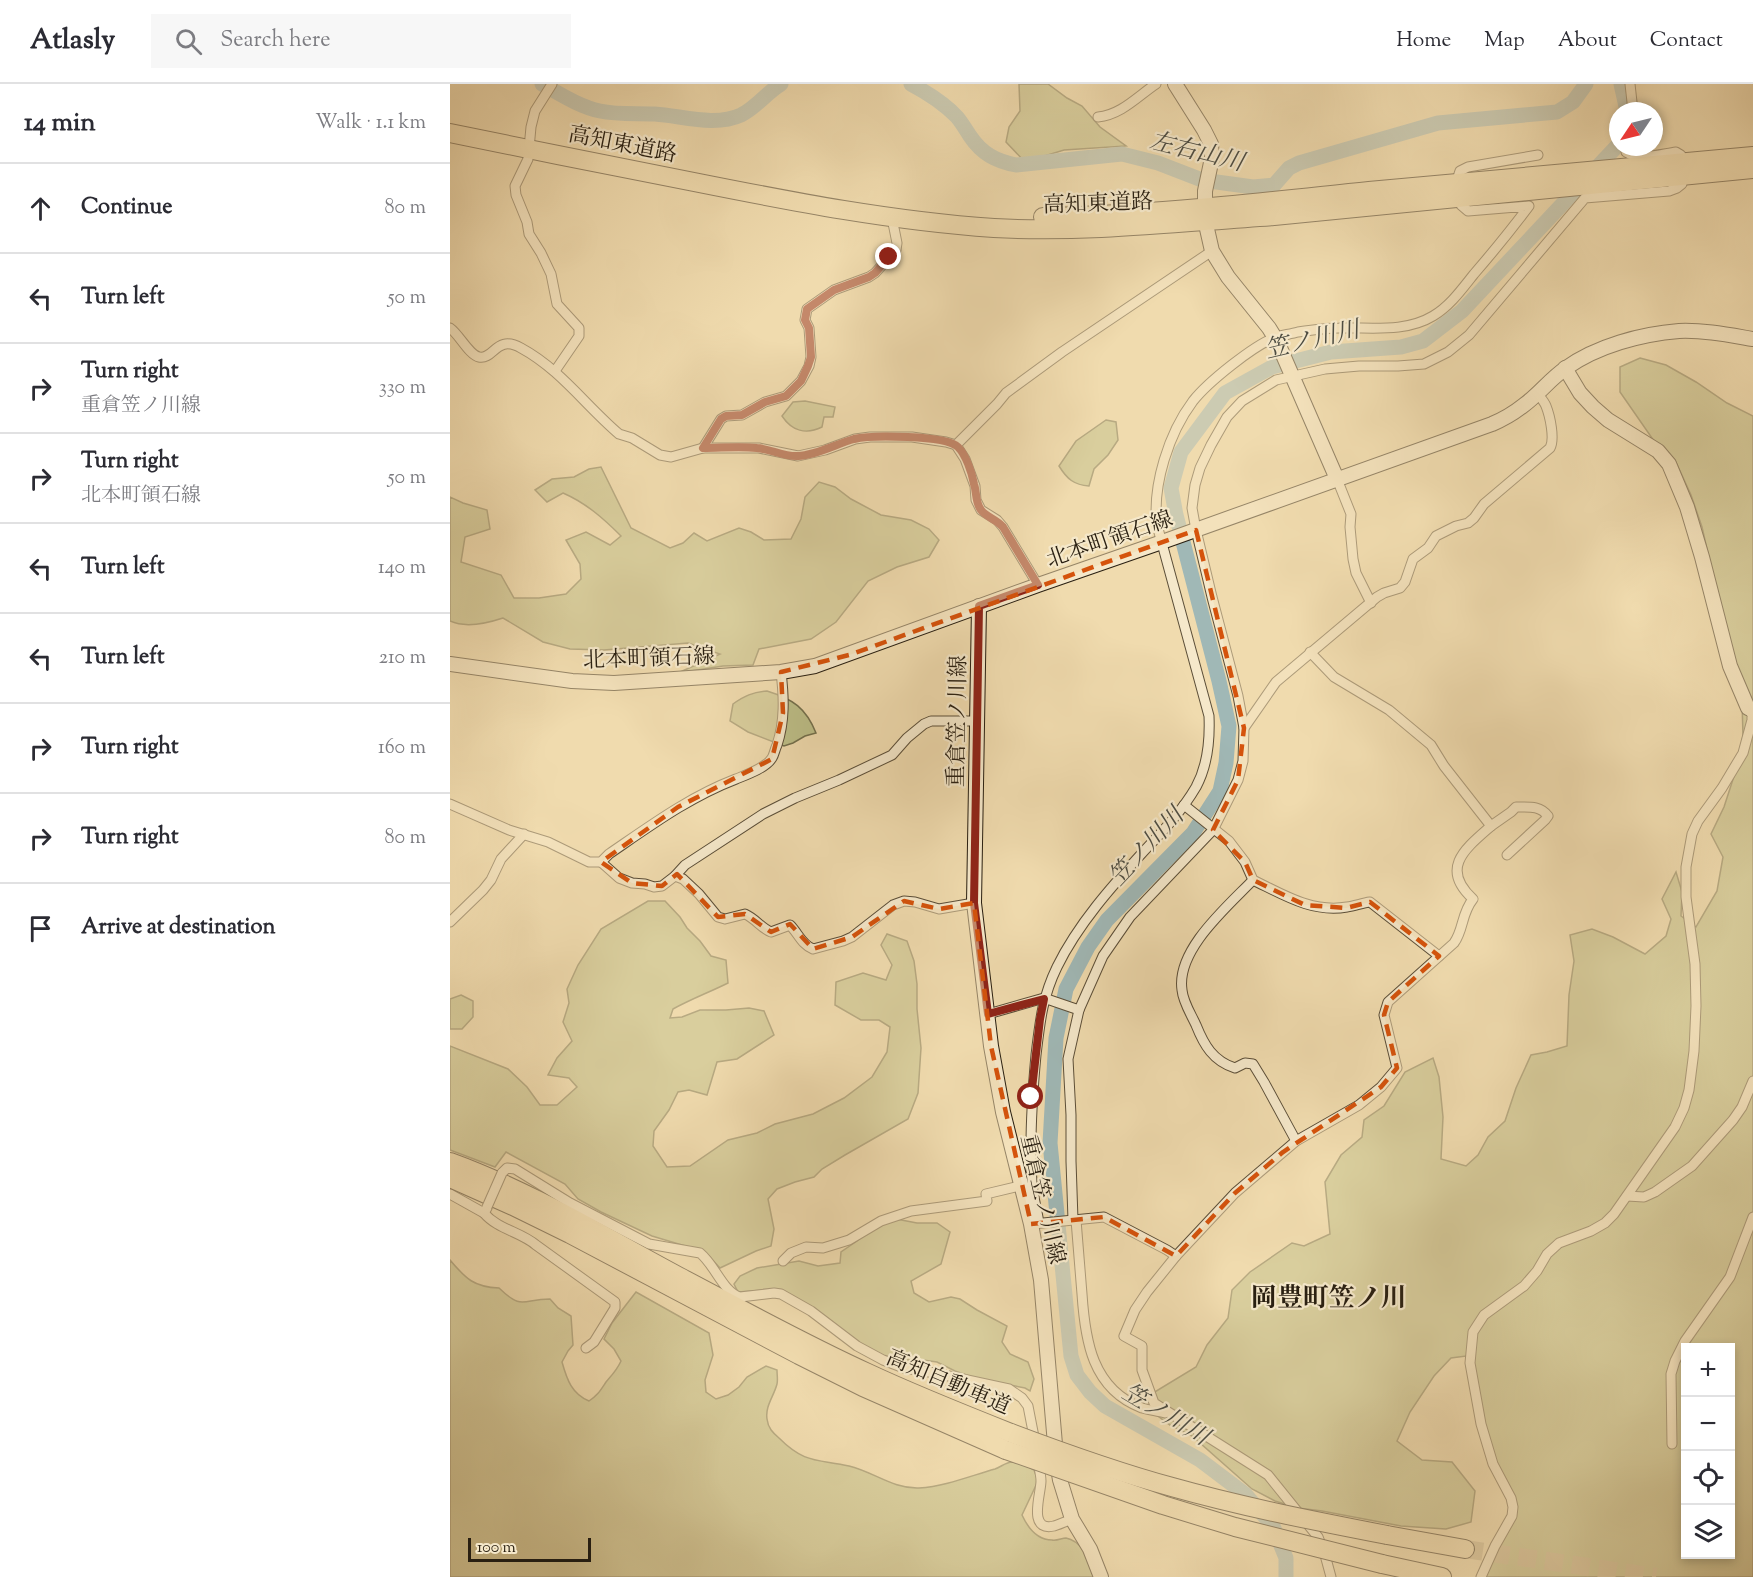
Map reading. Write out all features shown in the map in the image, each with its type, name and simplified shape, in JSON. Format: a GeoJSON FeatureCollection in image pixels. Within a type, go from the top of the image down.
{"type":"FeatureCollection","features":[{"type":"Feature","properties":{"kind":"highway","name":"高知東道路"},"geometry":{"type":"LineString","coordinates":[[450,122],[530,143],[813,206],[892,218],[996,228],[1141,227],[1205,206]]}},
{"type":"Feature","properties":{"kind":"highway","name":"高知東道路"},"geometry":{"type":"LineString","coordinates":[[450,133],[530,143],[817,196],[914,210],[999,217],[1080,216],[1205,206],[1274,216],[1457,190],[1547,174],[1753,169]]}},
{"type":"Feature","properties":{"kind":"highway","name":"高知東道路"},"geometry":{"type":"LineString","coordinates":[[1682,169],[1753,156]]}},
{"type":"Feature","properties":{"kind":"highway","name":"高知東道路"},"geometry":{"type":"LineString","coordinates":[[1457,190],[1534,190],[1646,172]]}},
{"type":"Feature","properties":{"kind":"highway","name":"高知自動車道"},"geometry":{"type":"LineString","coordinates":[[450,1162],[531,1198],[582,1224],[733,1320],[863,1387],[937,1421],[1091,1462],[1171,1487],[1312,1521],[1465,1549]]}},
{"type":"Feature","properties":{"kind":"highway","name":"高知自動車道"},"geometry":{"type":"LineString","coordinates":[[450,1178],[754,1316],[866,1372],[939,1404],[1009,1442],[1163,1505],[1246,1530],[1442,1577]]}},
{"type":"Feature","properties":{"kind":"main road"},"geometry":{"type":"LineString","coordinates":[[1175,84],[1211,144],[1212,158],[1205,206],[1212,251],[1228,277],[1276,339],[1338,479]]}},
{"type":"Feature","properties":{"kind":"main road","name":"北本町領石線"},"geometry":{"type":"LineString","coordinates":[[450,664],[572,681],[614,683],[781,672],[815,666],[1492,424],[1525,405],[1565,369],[1587,355],[1605,348],[1680,331],[1753,339]]}},
{"type":"Feature","properties":{"kind":"main road"},"geometry":{"type":"LineString","coordinates":[[1565,369],[1580,393],[1593,407],[1608,420],[1658,451],[1669,464],[1687,507],[1702,556],[1730,666],[1748,708]]}},
{"type":"Feature","properties":{"kind":"main road","name":"重倉笠ノ川線"},"geometry":{"type":"LineString","coordinates":[[979,606],[974,903],[991,1046],[1020,1186],[1038,1224],[1056,1456],[1060,1480],[1072,1519],[1090,1549],[1101,1577]]}},
{"type":"Feature","properties":{"kind":"street"},"geometry":{"type":"LineString","coordinates":[[552,84],[536,111],[528,159],[515,186],[529,234],[551,274],[557,304],[579,328],[579,336],[555,371]]}},
{"type":"Feature","properties":{"kind":"street"},"geometry":{"type":"LineString","coordinates":[[1098,117],[1124,108],[1156,84]]}},
{"type":"Feature","properties":{"kind":"street"},"geometry":{"type":"LineString","coordinates":[[1630,84],[1632,102]]}},
{"type":"Feature","properties":{"kind":"street"},"geometry":{"type":"LineString","coordinates":[[1173,1415],[1143,1408],[1128,1401],[1115,1392],[1094,1363],[1084,1325],[1073,1220],[1068,1059],[1078,1010],[1103,956],[1130,917],[1210,827],[1238,780],[1243,761],[1244,728],[1238,696],[1195,530],[1192,508],[1200,468],[1227,417],[1242,402],[1276,380],[1292,374],[1359,366],[1424,364],[1448,352],[1469,335],[1585,198],[1669,191],[1677,188],[1682,183],[1681,155],[1676,152],[1663,154]]}},
{"type":"Feature","properties":{"kind":"street"},"geometry":{"type":"LineString","coordinates":[[1176,1256],[1104,1217],[1038,1224],[1032,1185],[1031,1097],[1040,1019],[1057,967],[1092,913],[1116,882],[1185,807],[1197,785],[1205,763],[1210,735],[1209,716],[1156,514],[1158,486],[1176,430],[1194,400],[1217,377],[1245,355],[1276,339],[1298,332],[1337,328],[1395,328],[1432,317],[1459,293],[1529,206],[1468,211],[1461,205],[1457,190],[1460,171],[1467,167],[1538,155]]}},
{"type":"Feature","properties":{"kind":"street"},"geometry":{"type":"LineString","coordinates":[[703,448],[721,419],[726,416],[742,415],[765,402],[786,396],[794,390],[805,374],[811,357],[809,328],[805,320],[807,309],[834,290],[875,273],[896,250],[897,243],[892,218]]}},
{"type":"Feature","properties":{"kind":"street"},"geometry":{"type":"LineString","coordinates":[[956,445],[998,404],[1006,393],[1062,352],[1212,251]]}},
{"type":"Feature","properties":{"kind":"street"},"geometry":{"type":"LineString","coordinates":[[450,328],[479,357],[486,356],[504,344],[513,344],[529,353],[555,371],[620,434],[632,438],[660,455],[671,457],[703,448],[759,448],[798,456],[825,450],[855,439],[870,437],[912,438],[956,445],[973,478],[976,500],[981,510],[997,520],[1003,527],[1038,585]]}},
{"type":"Feature","properties":{"kind":"street"},"geometry":{"type":"LineString","coordinates":[[1244,728],[1276,682],[1384,593],[1400,588],[1409,573],[1413,559],[1428,548],[1436,536],[1474,518],[1484,504],[1550,448],[1553,443],[1552,431],[1546,405],[1537,393]]}},
{"type":"Feature","properties":{"kind":"street"},"geometry":{"type":"LineString","coordinates":[[1338,479],[1351,514],[1350,527],[1356,573],[1371,603]]}},
{"type":"Feature","properties":{"kind":"street"},"geometry":{"type":"LineString","coordinates":[[1310,652],[1334,677],[1389,710],[1431,745],[1444,766],[1491,826]]}},
{"type":"Feature","properties":{"kind":"street"},"geometry":{"type":"LineString","coordinates":[[601,862],[609,854],[678,807],[723,784],[754,772],[772,759],[779,738],[783,713],[781,672]]}},
{"type":"Feature","properties":{"kind":"street"},"geometry":{"type":"LineString","coordinates":[[1481,1577],[1495,1545],[1512,1516],[1513,1507],[1511,1498],[1492,1464],[1481,1424],[1470,1363],[1473,1332],[1484,1316],[1524,1286],[1537,1271],[1547,1254],[1559,1243],[1605,1223],[1627,1196],[1675,1127],[1684,1108],[1689,1090],[1694,1051],[1695,985],[1693,945],[1686,897],[1686,867],[1695,827],[1743,753],[1752,720],[1748,708]]}},
{"type":"Feature","properties":{"kind":"street"},"geometry":{"type":"LineString","coordinates":[[450,804],[509,830],[548,842],[589,862],[601,862],[619,878],[632,883],[662,886],[685,865],[763,814],[892,755],[924,724],[931,721],[976,721]]}},
{"type":"Feature","properties":{"kind":"street"},"geometry":{"type":"LineString","coordinates":[[1185,807],[1229,841],[1245,862],[1253,880],[1305,905],[1346,908],[1370,902],[1439,956]]}},
{"type":"Feature","properties":{"kind":"street"},"geometry":{"type":"LineString","coordinates":[[1331,1577],[1318,1537],[1268,1475],[1154,1403],[1142,1370],[1142,1346],[1124,1336],[1135,1310],[1147,1292],[1176,1256],[1235,1193],[1296,1141],[1359,1105],[1381,1087],[1397,1068],[1384,1015],[1388,1002],[1459,936],[1466,907],[1473,899],[1466,893],[1460,881],[1457,871],[1458,861],[1472,843],[1516,807],[1534,807],[1548,816],[1506,855]]}},
{"type":"Feature","properties":{"kind":"street"},"geometry":{"type":"LineString","coordinates":[[450,922],[487,885],[501,860],[524,834]]}},
{"type":"Feature","properties":{"kind":"street"},"geometry":{"type":"LineString","coordinates":[[675,876],[683,879],[699,894],[718,917],[726,919],[745,914],[754,918],[771,932],[790,925],[802,941],[813,949],[852,937],[893,905],[904,901],[939,909],[974,903]]}},
{"type":"Feature","properties":{"kind":"street"},"geometry":{"type":"LineString","coordinates":[[1253,880],[1215,919],[1191,951],[1183,969],[1182,992],[1203,1042],[1211,1053],[1235,1068],[1245,1063],[1252,1064],[1296,1141]]}},
{"type":"Feature","properties":{"kind":"street"},"geometry":{"type":"LineString","coordinates":[[988,1014],[1046,999],[1078,1010]]}},
{"type":"Feature","properties":{"kind":"street"},"geometry":{"type":"LineString","coordinates":[[1627,1196],[1644,1197],[1655,1192],[1692,1166],[1733,1120],[1742,1107],[1753,1081]]}},
{"type":"Feature","properties":{"kind":"street"},"geometry":{"type":"LineString","coordinates":[[586,1348],[600,1333],[615,1308],[615,1302],[527,1238],[489,1220],[486,1210],[502,1173],[507,1168],[515,1169],[570,1203],[649,1244],[700,1253],[735,1296],[782,1294],[811,1311],[857,1346],[883,1360],[904,1368],[1009,1389],[1029,1406],[1041,1479],[1037,1517],[1047,1526],[1054,1526],[1072,1519]]}},
{"type":"Feature","properties":{"kind":"street"},"geometry":{"type":"LineString","coordinates":[[783,1261],[791,1252],[806,1247],[823,1248],[849,1240],[881,1221],[911,1211],[987,1201],[986,1194],[1020,1186]]}},
{"type":"Feature","properties":{"kind":"street"},"geometry":{"type":"LineString","coordinates":[[450,1194],[486,1210]]}},
{"type":"Feature","properties":{"kind":"street"},"geometry":{"type":"LineString","coordinates":[[1672,1444],[1671,1374],[1675,1361],[1685,1341],[1730,1277],[1753,1217]]}},
{"type":"Feature","properties":{"kind":"highlighted area"},"geometry":{"type":"Polygon","coordinates":[[[1196,530],[1244,728],[1238,780],[1213,830],[1245,862],[1253,880],[1305,905],[1346,908],[1370,902],[1439,956],[1388,1002],[1384,1015],[1397,1068],[1381,1087],[1283,1152],[1235,1193],[1176,1256],[1104,1217],[1031,1224],[991,1046],[974,903],[939,909],[904,901],[852,937],[813,949],[790,924],[771,932],[745,914],[718,917],[677,874],[662,886],[632,883],[601,862],[678,807],[772,759],[783,713],[781,672],[849,655],[1196,530]]]}},
{"type":"Feature","properties":{"kind":"green space"},"geometry":{"type":"Polygon","coordinates":[[[1019,84],[1048,84],[1082,106],[1100,127],[1126,146],[1064,150],[1025,162],[1006,142],[1009,127],[1020,111],[1019,84]]]}},
{"type":"Feature","properties":{"kind":"green space"},"geometry":{"type":"Polygon","coordinates":[[[1640,358],[1666,365],[1727,403],[1753,416],[1753,1577],[1480,1577],[1514,1505],[1477,1417],[1466,1356],[1451,1358],[1434,1376],[1410,1412],[1397,1441],[1422,1460],[1452,1462],[1475,1491],[1471,1522],[1446,1529],[1401,1526],[1298,1508],[1275,1501],[1252,1489],[1192,1436],[1170,1425],[1151,1411],[1153,1393],[1196,1367],[1207,1345],[1228,1318],[1232,1290],[1250,1272],[1292,1243],[1304,1246],[1330,1234],[1325,1182],[1341,1155],[1362,1137],[1364,1120],[1384,1106],[1405,1072],[1433,1058],[1439,1077],[1443,1117],[1441,1159],[1466,1166],[1478,1155],[1488,1137],[1505,1121],[1516,1088],[1531,1055],[1567,1046],[1569,995],[1574,961],[1570,935],[1592,929],[1645,954],[1666,936],[1671,919],[1662,899],[1676,872],[1682,892],[1681,916],[1696,927],[1717,891],[1723,857],[1711,834],[1724,807],[1737,767],[1743,736],[1742,702],[1702,527],[1691,495],[1675,460],[1654,441],[1620,392],[1620,367],[1640,358]]]}},
{"type":"Feature","properties":{"kind":"green space"},"geometry":{"type":"Polygon","coordinates":[[[805,401],[835,407],[833,417],[824,417],[822,427],[810,431],[795,428],[782,416],[793,402],[805,401]]]}},
{"type":"Feature","properties":{"kind":"green space"},"geometry":{"type":"Polygon","coordinates":[[[1106,420],[1116,422],[1118,440],[1108,455],[1094,469],[1089,486],[1075,483],[1059,466],[1076,441],[1106,420]]]}},
{"type":"Feature","properties":{"kind":"green space"},"geometry":{"type":"Polygon","coordinates":[[[601,467],[631,528],[670,548],[683,543],[694,533],[707,541],[739,528],[764,540],[791,539],[801,519],[805,497],[819,482],[835,487],[851,499],[881,515],[911,520],[929,529],[939,540],[929,557],[897,567],[868,581],[836,622],[811,639],[759,649],[753,665],[723,666],[678,673],[720,654],[688,643],[604,650],[570,649],[543,642],[503,618],[469,624],[450,621],[450,497],[487,510],[490,529],[465,537],[461,562],[501,575],[514,598],[539,598],[566,594],[581,579],[580,564],[566,540],[586,532],[610,545],[621,536],[579,501],[563,493],[547,502],[535,490],[552,479],[574,477],[589,469],[601,467]]]}},
{"type":"Feature","properties":{"kind":"green space"},"geometry":{"type":"Polygon","coordinates":[[[767,691],[784,697],[798,706],[808,717],[816,733],[784,746],[748,732],[730,721],[733,704],[749,695],[767,691]]]}},
{"type":"Feature","properties":{"kind":"green space"},"geometry":{"type":"Polygon","coordinates":[[[648,901],[665,901],[711,956],[726,960],[728,983],[673,1009],[670,1018],[682,1017],[700,1010],[749,1008],[764,1011],[774,1035],[737,1059],[717,1062],[707,1095],[689,1090],[678,1092],[654,1131],[653,1146],[667,1167],[690,1166],[728,1140],[813,1114],[844,1098],[872,1077],[887,1052],[890,1027],[879,1020],[861,1020],[835,1005],[836,982],[863,973],[886,980],[892,965],[881,945],[887,934],[907,941],[914,961],[921,1048],[918,1093],[908,1119],[822,1169],[814,1177],[777,1189],[768,1199],[774,1229],[771,1246],[720,1268],[705,1252],[652,1236],[601,1212],[578,1199],[565,1184],[506,1152],[495,1167],[450,1150],[450,1046],[508,1069],[527,1087],[540,1105],[557,1105],[577,1087],[569,1078],[548,1075],[557,1058],[572,1041],[563,1022],[569,1003],[567,989],[578,965],[601,929],[648,901]]]}},
{"type":"Feature","properties":{"kind":"green space"},"geometry":{"type":"Polygon","coordinates":[[[461,995],[473,1001],[473,1017],[462,1029],[450,1029],[450,999],[461,995]]]}},
{"type":"Feature","properties":{"kind":"green space"},"geometry":{"type":"Polygon","coordinates":[[[891,1218],[917,1223],[937,1223],[950,1232],[941,1264],[911,1281],[914,1293],[929,1302],[951,1297],[960,1299],[1007,1326],[1002,1342],[1010,1354],[1028,1362],[1034,1379],[1030,1391],[975,1378],[937,1362],[902,1360],[881,1355],[860,1346],[778,1289],[738,1292],[734,1284],[740,1276],[757,1268],[799,1261],[818,1266],[840,1263],[841,1252],[872,1228],[891,1218]]]}},
{"type":"Feature","properties":{"kind":"green space"},"geometry":{"type":"Polygon","coordinates":[[[450,1260],[466,1277],[477,1284],[499,1288],[518,1302],[550,1299],[558,1308],[571,1316],[573,1345],[562,1362],[571,1386],[589,1401],[599,1393],[621,1361],[604,1339],[612,1323],[636,1292],[709,1333],[713,1355],[705,1380],[706,1392],[716,1399],[728,1395],[747,1377],[766,1366],[777,1370],[777,1384],[767,1410],[768,1425],[788,1446],[804,1456],[849,1466],[910,1488],[948,1483],[995,1469],[1010,1462],[1029,1467],[1034,1470],[1038,1481],[1022,1515],[1027,1524],[1042,1538],[1072,1540],[1082,1548],[1099,1577],[450,1577],[450,1260]]]}},
{"type":"Feature","properties":{"kind":"waterway","name":"左右山川"},"geometry":{"type":"LineString","coordinates":[[542,84],[578,103],[600,111],[655,114],[699,120],[721,120],[741,115],[781,84]]}},
{"type":"Feature","properties":{"kind":"waterway","name":"左右山川"},"geometry":{"type":"LineString","coordinates":[[911,84],[952,112],[985,152],[1009,163],[1016,165],[1122,154],[1158,163],[1202,180],[1253,187],[1274,185],[1289,168],[1299,163],[1438,123],[1557,112],[1573,102],[1586,84]]}},
{"type":"Feature","properties":{"kind":"waterway","name":"笠ノ川川"},"geometry":{"type":"LineString","coordinates":[[1621,84],[1625,102]]}},
{"type":"Feature","properties":{"kind":"waterway","name":"笠ノ川川"},"geometry":{"type":"LineString","coordinates":[[1286,1577],[1286,1558],[1273,1526],[1245,1494],[1200,1460],[1105,1406],[1077,1375],[1071,1356],[1050,1143],[1056,1038],[1066,989],[1088,947],[1107,920],[1193,833],[1220,791],[1226,763],[1229,726],[1171,488],[1181,452],[1225,393],[1272,367],[1331,352],[1401,347],[1423,341],[1462,311],[1609,155]]}},
{"type":"Feature","properties":{"kind":"tunnel"},"geometry":{"type":"LineString","coordinates":[[1465,1549],[1656,1577]]}},
{"type":"Feature","properties":{"kind":"district","name":"岡豊町笠ノ川"},"geometry":{"type":"Point","coordinates":[1329,1297]}},
{"type":"Feature","properties":{"kind":"route"},"geometry":{"type":"LineString","coordinates":[[889,257],[869,277],[834,290],[807,309],[805,320],[809,328],[811,357],[801,381],[794,390],[786,396],[765,402],[742,415],[726,416],[721,419],[703,448],[759,448],[798,456],[825,450],[855,439],[886,436],[956,445],[973,478],[976,500],[981,510],[997,520],[1003,527],[1038,585],[979,606],[976,721],[974,903],[988,1014],[1044,999],[1031,1097]]}}]}
